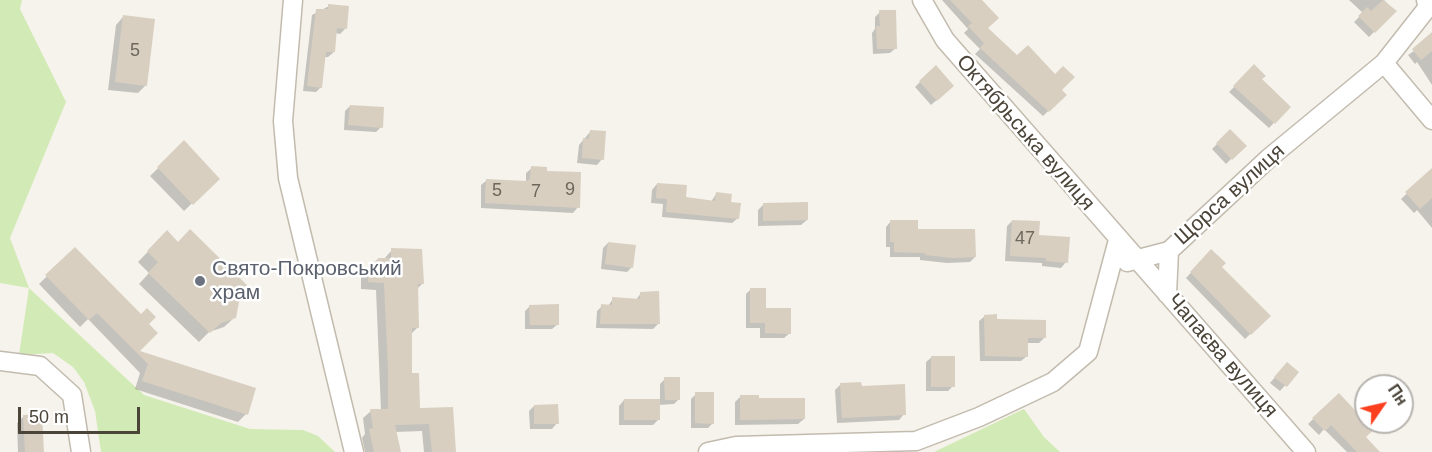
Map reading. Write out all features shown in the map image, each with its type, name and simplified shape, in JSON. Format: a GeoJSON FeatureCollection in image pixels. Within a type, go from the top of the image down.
{"type":"FeatureCollection","features":[{"type":"Feature","properties":{"kind":"street"},"geometry":{"type":"LineString","coordinates":[[293,0],[283,122],[288,178],[354,452]]}},
{"type":"Feature","properties":{"kind":"street","name":"Октябрьська вулиця"},"geometry":{"type":"LineString","coordinates":[[922,0],[945,40],[1137,260]]}},
{"type":"Feature","properties":{"kind":"street","name":"Щорса вулиця"},"geometry":{"type":"LineString","coordinates":[[1114,264],[1169,251],[1269,158],[1384,63],[1428,7],[1426,0]]}},
{"type":"Feature","properties":{"kind":"street"},"geometry":{"type":"LineString","coordinates":[[1384,63],[1432,120]]}},
{"type":"Feature","properties":{"kind":"street"},"geometry":{"type":"LineString","coordinates":[[708,452],[736,446],[916,441],[979,417],[1053,382],[1088,352],[1114,264],[1118,240]]}},
{"type":"Feature","properties":{"kind":"street"},"geometry":{"type":"LineString","coordinates":[[1167,294],[1169,251]]}},
{"type":"Feature","properties":{"kind":"street","name":"Чапаєва вулиця"},"geometry":{"type":"LineString","coordinates":[[1137,260],[1306,452]]}},
{"type":"Feature","properties":{"kind":"street"},"geometry":{"type":"LineString","coordinates":[[0,361],[40,366],[72,395],[81,452]]}},
{"type":"Feature","properties":{"kind":"green space"},"geometry":{"type":"Polygon","coordinates":[[[0,0],[22,0],[20,9],[66,102],[10,238],[29,288],[0,283],[0,0]]]}},
{"type":"Feature","properties":{"kind":"green space"},"geometry":{"type":"Polygon","coordinates":[[[29,288],[144,395],[250,429],[303,430],[318,436],[335,452],[101,452],[95,411],[84,382],[73,367],[53,353],[19,355],[29,288]]]}},
{"type":"Feature","properties":{"kind":"green space"},"geometry":{"type":"Polygon","coordinates":[[[1024,409],[1044,437],[1060,452],[934,452],[1024,409]]]}},
{"type":"Feature","properties":{"kind":"building"},"geometry":{"type":"Polygon","coordinates":[[[950,0],[982,0],[999,18],[988,28],[1017,55],[1028,45],[1055,74],[1063,66],[1075,77],[1062,90],[1067,95],[1049,112],[980,48],[984,43],[968,26],[972,23],[950,0]]]}},
{"type":"Feature","properties":{"kind":"building"},"geometry":{"type":"Polygon","coordinates":[[[1383,0],[1397,11],[1375,33],[1358,16],[1367,7],[1371,11],[1383,0]]]}},
{"type":"Feature","properties":{"kind":"building"},"geometry":{"type":"Polygon","coordinates":[[[328,4],[349,6],[347,29],[337,28],[335,52],[326,52],[322,88],[307,86],[316,9],[328,9],[328,4]]]}},
{"type":"Feature","properties":{"kind":"building"},"geometry":{"type":"Polygon","coordinates":[[[879,10],[896,10],[897,49],[877,49],[876,26],[880,26],[879,10]]]}},
{"type":"Feature","properties":{"kind":"building"},"geometry":{"type":"Polygon","coordinates":[[[123,15],[155,19],[147,86],[115,82],[123,15]]]}},
{"type":"Feature","properties":{"kind":"building"},"geometry":{"type":"Polygon","coordinates":[[[1432,32],[1432,51],[1421,60],[1412,49],[1432,32]]]}},
{"type":"Feature","properties":{"kind":"building"},"geometry":{"type":"Polygon","coordinates":[[[1254,64],[1266,76],[1262,79],[1291,107],[1275,124],[1233,86],[1254,64]]]}},
{"type":"Feature","properties":{"kind":"building"},"geometry":{"type":"Polygon","coordinates":[[[936,65],[954,86],[937,101],[919,81],[936,65]]]}},
{"type":"Feature","properties":{"kind":"building"},"geometry":{"type":"Polygon","coordinates":[[[350,105],[384,107],[383,128],[348,125],[350,105]]]}},
{"type":"Feature","properties":{"kind":"building"},"geometry":{"type":"Polygon","coordinates":[[[1230,129],[1247,146],[1232,160],[1216,143],[1230,129]]]}},
{"type":"Feature","properties":{"kind":"building"},"geometry":{"type":"Polygon","coordinates":[[[590,130],[606,131],[604,160],[582,158],[583,138],[589,139],[590,130]]]}},
{"type":"Feature","properties":{"kind":"building"},"geometry":{"type":"Polygon","coordinates":[[[184,140],[220,179],[193,205],[157,167],[184,140]]]}},
{"type":"Feature","properties":{"kind":"building"},"geometry":{"type":"Polygon","coordinates":[[[531,166],[547,167],[547,171],[581,172],[580,208],[485,203],[486,179],[527,181],[530,179],[531,166]]]}},
{"type":"Feature","properties":{"kind":"building"},"geometry":{"type":"Polygon","coordinates":[[[1432,168],[1432,198],[1420,209],[1405,192],[1432,168]]]}},
{"type":"Feature","properties":{"kind":"building"},"geometry":{"type":"Polygon","coordinates":[[[657,183],[687,185],[686,197],[715,201],[716,192],[732,194],[731,202],[741,203],[739,219],[666,212],[667,199],[656,198],[657,183]]]}},
{"type":"Feature","properties":{"kind":"building"},"geometry":{"type":"Polygon","coordinates":[[[808,202],[808,220],[763,221],[763,203],[808,202]]]}},
{"type":"Feature","properties":{"kind":"building"},"geometry":{"type":"Polygon","coordinates":[[[890,220],[918,220],[918,229],[975,229],[976,257],[953,258],[925,255],[925,253],[894,252],[894,242],[890,242],[890,220]]]}},
{"type":"Feature","properties":{"kind":"building"},"geometry":{"type":"Polygon","coordinates":[[[1012,220],[1040,221],[1039,235],[1070,237],[1068,263],[1046,261],[1046,258],[1010,256],[1012,220]]]}},
{"type":"Feature","properties":{"kind":"building","name":"Свято-Покровський храм"},"geometry":{"type":"Polygon","coordinates":[[[190,229],[251,289],[239,302],[236,318],[221,323],[210,333],[148,273],[158,262],[147,251],[167,230],[178,242],[190,229]]]}},
{"type":"Feature","properties":{"kind":"building"},"geometry":{"type":"Polygon","coordinates":[[[608,242],[636,245],[633,268],[605,264],[608,242]]]}},
{"type":"Feature","properties":{"kind":"building"},"geometry":{"type":"Polygon","coordinates":[[[75,247],[141,314],[147,308],[156,317],[149,324],[158,333],[140,351],[256,388],[248,415],[142,381],[148,364],[97,313],[89,320],[45,275],[75,247]]]}},
{"type":"Feature","properties":{"kind":"building"},"geometry":{"type":"Polygon","coordinates":[[[391,248],[422,249],[424,284],[418,284],[419,328],[412,328],[412,373],[419,373],[420,408],[453,407],[456,452],[432,452],[429,424],[395,425],[401,452],[374,452],[369,429],[373,428],[370,409],[388,409],[388,369],[384,283],[368,282],[368,264],[377,264],[378,258],[391,258],[391,248]]]}},
{"type":"Feature","properties":{"kind":"building"},"geometry":{"type":"Polygon","coordinates":[[[1211,249],[1226,263],[1222,267],[1271,316],[1251,335],[1190,272],[1211,249]]]}},
{"type":"Feature","properties":{"kind":"building"},"geometry":{"type":"Polygon","coordinates":[[[750,288],[766,288],[766,308],[791,308],[791,334],[765,333],[765,323],[750,323],[750,288]]]}},
{"type":"Feature","properties":{"kind":"building"},"geometry":{"type":"Polygon","coordinates":[[[659,291],[660,324],[600,324],[601,304],[612,305],[612,297],[640,299],[640,292],[659,291]]]}},
{"type":"Feature","properties":{"kind":"building"},"geometry":{"type":"Polygon","coordinates":[[[559,304],[559,325],[530,325],[529,305],[559,304]]]}},
{"type":"Feature","properties":{"kind":"building"},"geometry":{"type":"Polygon","coordinates":[[[997,314],[997,319],[1046,320],[1046,338],[1028,338],[1028,357],[985,356],[984,315],[997,314]]]}},
{"type":"Feature","properties":{"kind":"building"},"geometry":{"type":"Polygon","coordinates":[[[931,356],[955,356],[955,387],[931,387],[931,356]]]}},
{"type":"Feature","properties":{"kind":"building"},"geometry":{"type":"Polygon","coordinates":[[[1287,362],[1299,372],[1287,387],[1274,377],[1287,362]]]}},
{"type":"Feature","properties":{"kind":"building"},"geometry":{"type":"Polygon","coordinates":[[[664,377],[680,377],[680,400],[665,400],[664,377]]]}},
{"type":"Feature","properties":{"kind":"building"},"geometry":{"type":"Polygon","coordinates":[[[861,382],[862,386],[905,384],[906,415],[842,418],[840,383],[861,382]]]}},
{"type":"Feature","properties":{"kind":"building"},"geometry":{"type":"Polygon","coordinates":[[[695,392],[714,392],[714,424],[695,423],[695,392]]]}},
{"type":"Feature","properties":{"kind":"building"},"geometry":{"type":"Polygon","coordinates":[[[1339,393],[1354,409],[1354,434],[1369,434],[1366,437],[1380,452],[1357,452],[1331,425],[1325,431],[1312,418],[1339,393]]]}},
{"type":"Feature","properties":{"kind":"building"},"geometry":{"type":"Polygon","coordinates":[[[740,395],[759,395],[759,398],[805,398],[805,419],[740,420],[740,395]]]}},
{"type":"Feature","properties":{"kind":"building"},"geometry":{"type":"Polygon","coordinates":[[[624,399],[660,399],[660,420],[624,420],[624,399]]]}},
{"type":"Feature","properties":{"kind":"building"},"geometry":{"type":"Polygon","coordinates":[[[558,404],[559,424],[534,424],[534,405],[558,404]]]}},
{"type":"Feature","properties":{"kind":"building"},"geometry":{"type":"Polygon","coordinates":[[[42,414],[44,452],[25,452],[23,415],[42,414]]]}},
{"type":"Feature","properties":{"kind":"place","name":"Свято-Покровський храм"},"geometry":{"type":"Point","coordinates":[200,281]}}]}
